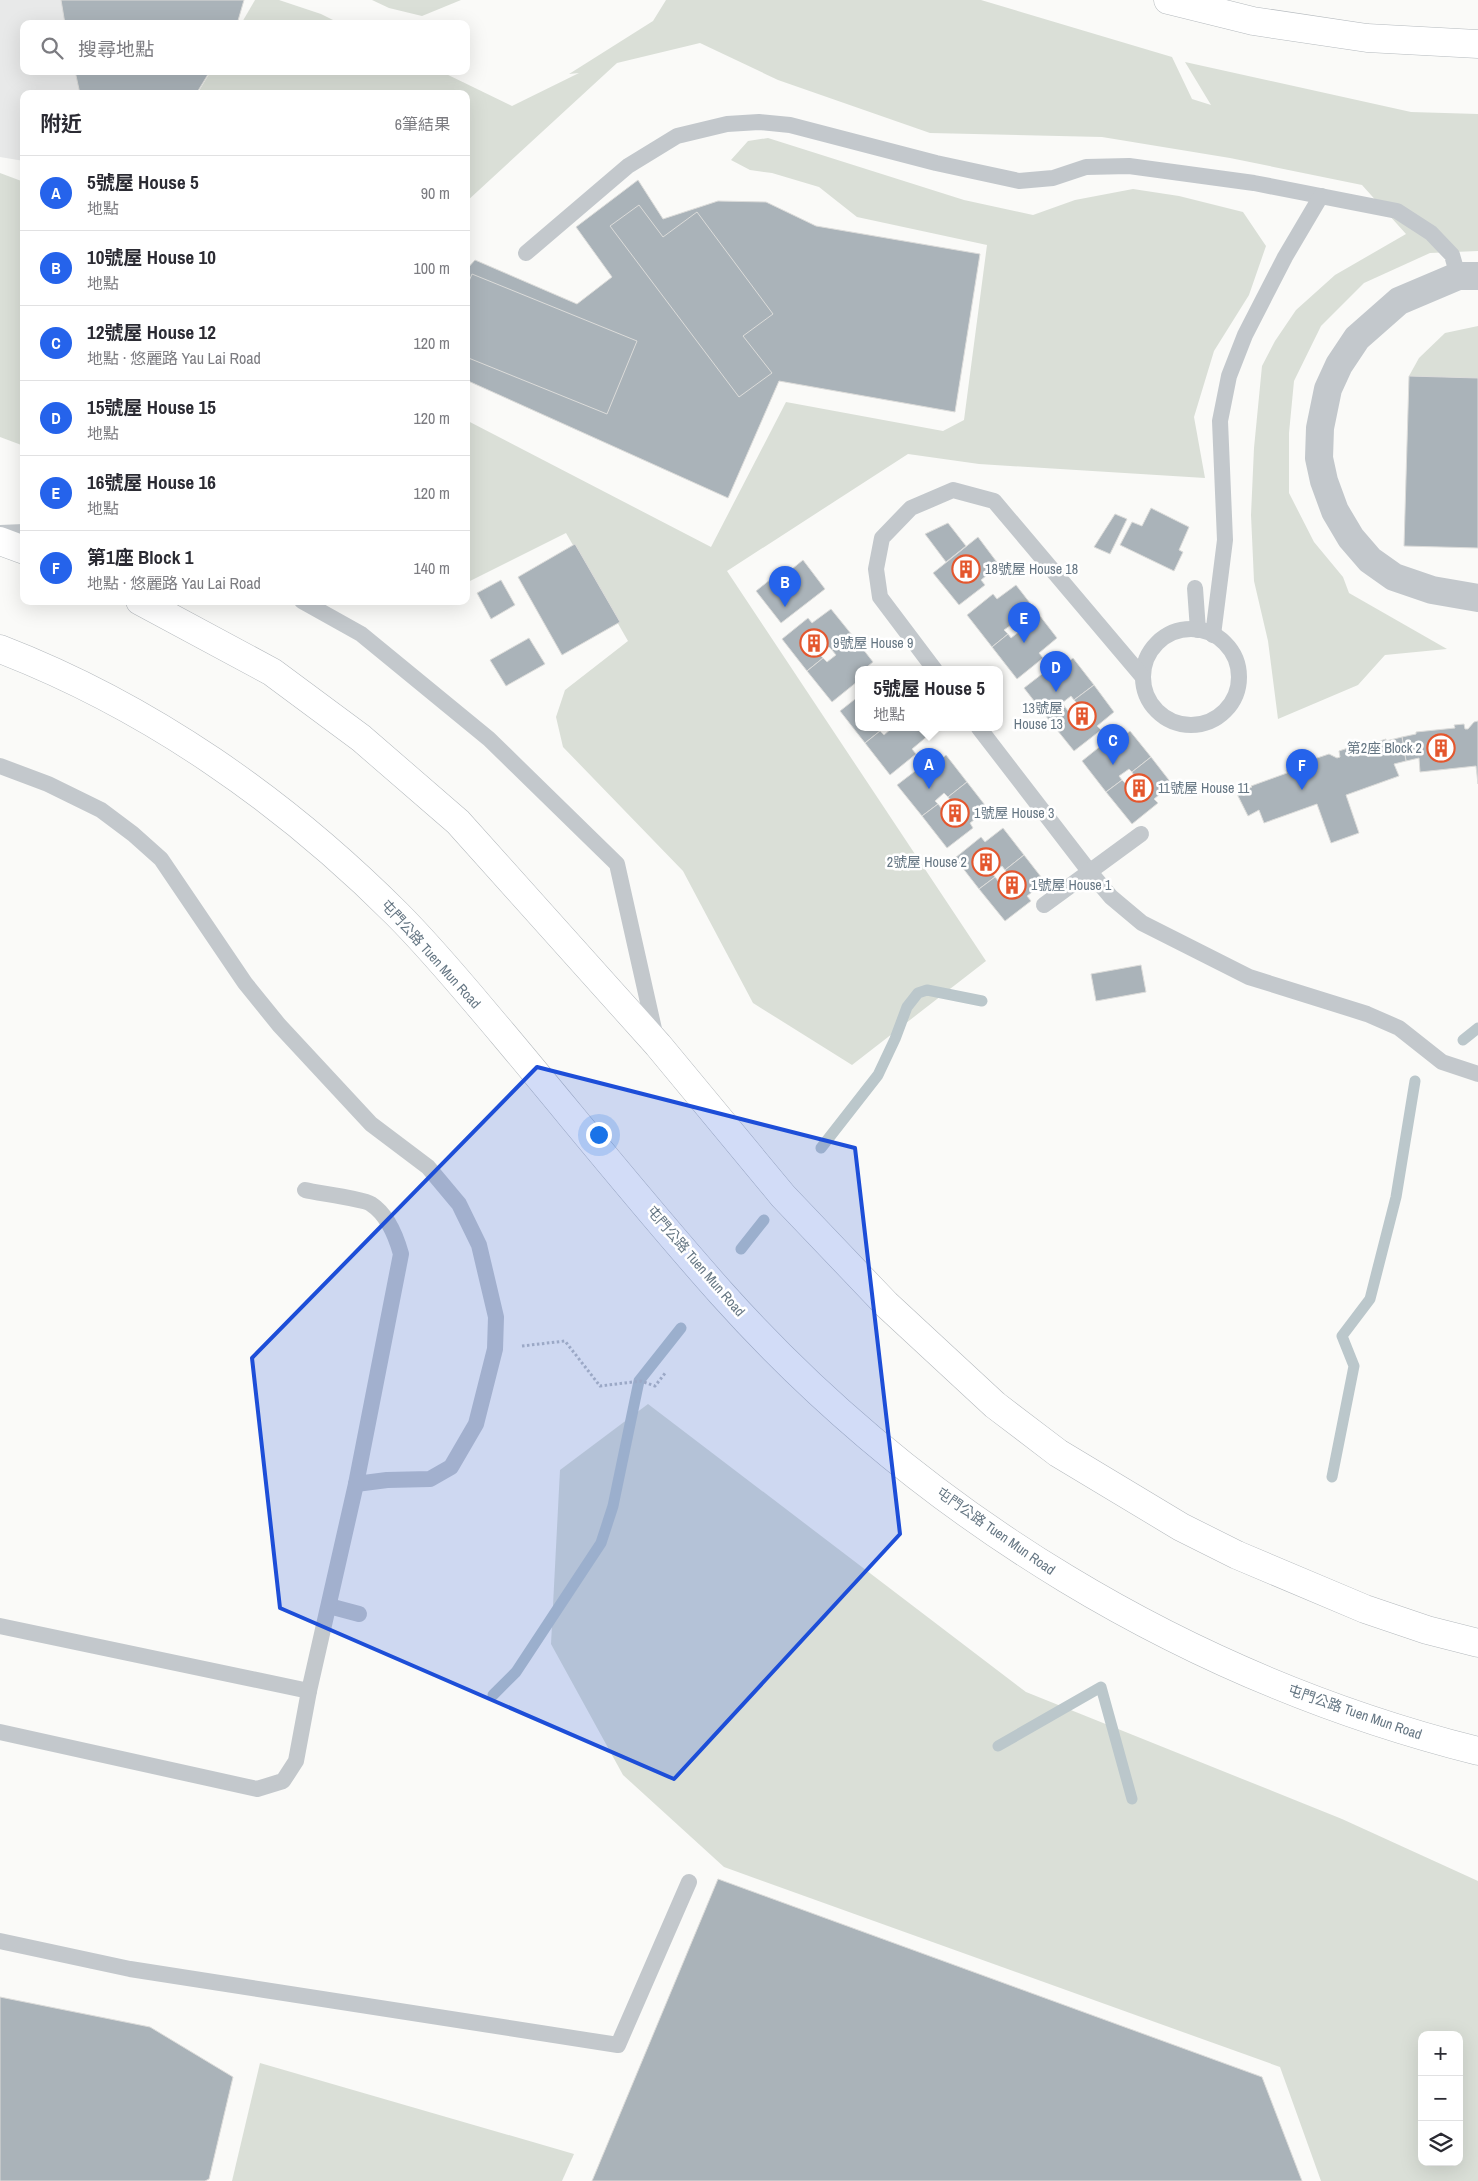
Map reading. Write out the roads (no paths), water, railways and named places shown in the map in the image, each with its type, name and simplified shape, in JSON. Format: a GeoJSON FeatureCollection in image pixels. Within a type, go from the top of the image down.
{"type":"FeatureCollection","features":[{"type":"Feature","properties":{"kind":"main road"},"geometry":{"type":"LineString","coordinates":[[1168,0],[1253,21],[1367,38],[1478,44]]}},
{"type":"Feature","properties":{"kind":"main road"},"geometry":{"type":"LineString","coordinates":[[0,541],[20,548]]}},
{"type":"Feature","properties":{"kind":"main road"},"geometry":{"type":"LineString","coordinates":[[147,605],[272,672],[361,738],[458,822],[658,1045],[783,1196],[886,1304],[995,1406],[1058,1453],[1181,1527],[1237,1555],[1376,1613],[1427,1630],[1478,1643]]}},
{"type":"Feature","properties":{"kind":"main road","name":"屯門公路 Tuen Mun Road"},"geometry":{"type":"LineString","coordinates":[[0,649],[95,691],[167,731],[240,779],[293,819],[349,867],[400,917],[450,972],[729,1301],[778,1353],[882,1448],[941,1494],[1006,1540],[1068,1580],[1184,1644],[1242,1671],[1309,1698],[1413,1734],[1478,1751]]}},
{"type":"Feature","properties":{"kind":"street"},"geometry":{"type":"LineString","coordinates":[[1468,276],[1399,301],[1357,338],[1338,365],[1328,389],[1320,428],[1319,458],[1324,481],[1335,511],[1351,538],[1370,560],[1394,577],[1432,590],[1478,598]]}},
{"type":"Feature","properties":{"kind":"lane"},"geometry":{"type":"LineString","coordinates":[[526,253],[628,166],[677,136],[727,124],[775,122],[936,163],[1019,181],[1053,178],[1086,167],[1108,165],[1177,170],[1396,211],[1431,233],[1452,255],[1468,276]]}},
{"type":"Feature","properties":{"kind":"lane"},"geometry":{"type":"LineString","coordinates":[[1206,632],[1225,540],[1220,421],[1229,376],[1245,335],[1321,196]]}},
{"type":"Feature","properties":{"kind":"lane"},"geometry":{"type":"LineString","coordinates":[[933,666],[880,598],[876,569],[882,538],[911,508],[953,490],[994,502],[1142,676]]}},
{"type":"Feature","properties":{"kind":"lane"},"geometry":{"type":"LineString","coordinates":[[0,533],[20,532]]}},
{"type":"Feature","properties":{"kind":"lane"},"geometry":{"type":"LineString","coordinates":[[1195,588],[1206,632]]}},
{"type":"Feature","properties":{"kind":"lane"},"geometry":{"type":"LineString","coordinates":[[309,605],[361,634],[489,739],[617,864],[658,1045]]}},
{"type":"Feature","properties":{"kind":"lane"},"geometry":{"type":"LineString","coordinates":[[1182,630],[1206,632],[1226,644],[1235,657],[1239,673],[1238,688],[1232,703],[1221,715],[1208,723],[1192,726],[1176,724],[1162,716],[1151,705],[1144,691],[1142,676],[1146,660],[1154,646],[1166,635],[1182,630]]}},
{"type":"Feature","properties":{"kind":"lane"},"geometry":{"type":"LineString","coordinates":[[981,731],[1111,898],[1142,923],[1249,977],[1367,1014],[1399,1028],[1442,1062],[1478,1074]]}},
{"type":"Feature","properties":{"kind":"lane"},"geometry":{"type":"LineString","coordinates":[[0,766],[48,784],[101,810],[133,834],[161,859],[244,983],[279,1025],[371,1124],[428,1167],[459,1204],[467,1220],[479,1245],[496,1317],[495,1349],[476,1424],[451,1467],[430,1479],[387,1480],[356,1484]]}},
{"type":"Feature","properties":{"kind":"lane"},"geometry":{"type":"LineString","coordinates":[[1044,905],[1141,834]]}},
{"type":"Feature","properties":{"kind":"lane"},"geometry":{"type":"LineString","coordinates":[[0,1732],[257,1789],[283,1781],[296,1761],[356,1484],[401,1254],[396,1235],[387,1221],[370,1203],[305,1190]]}},
{"type":"Feature","properties":{"kind":"lane"},"geometry":{"type":"LineString","coordinates":[[329,1606],[359,1614]]}},
{"type":"Feature","properties":{"kind":"lane"},"geometry":{"type":"LineString","coordinates":[[0,1626],[310,1691]]}},
{"type":"Feature","properties":{"kind":"lane"},"geometry":{"type":"LineString","coordinates":[[0,1941],[130,1969],[618,2045],[689,1882]]}},
{"type":"Feature","properties":{"kind":"waterway"},"geometry":{"type":"LineString","coordinates":[[821,1148],[878,1075],[895,1039],[907,1007],[918,993],[927,990],[982,1001]]}},
{"type":"Feature","properties":{"kind":"waterway"},"geometry":{"type":"LineString","coordinates":[[1463,1040],[1478,1028]]}},
{"type":"Feature","properties":{"kind":"waterway"},"geometry":{"type":"LineString","coordinates":[[1332,1477],[1354,1366],[1342,1336],[1370,1299],[1396,1197],[1415,1081]]}},
{"type":"Feature","properties":{"kind":"waterway"},"geometry":{"type":"LineString","coordinates":[[741,1249],[764,1220]]}},
{"type":"Feature","properties":{"kind":"waterway"},"geometry":{"type":"LineString","coordinates":[[493,1695],[516,1672],[601,1543],[613,1506],[639,1381],[681,1328]]}},
{"type":"Feature","properties":{"kind":"waterway"},"geometry":{"type":"LineString","coordinates":[[998,1746],[1101,1687],[1132,1799]]}},
{"type":"Feature","properties":{"kind":"place","name":"18號屋 House 18"},"geometry":{"type":"Point","coordinates":[966,569]}},
{"type":"Feature","properties":{"kind":"place","name":"10號屋 House 10"},"geometry":{"type":"Point","coordinates":[785,607]}},
{"type":"Feature","properties":{"kind":"place","name":"9號屋 House 9"},"geometry":{"type":"Point","coordinates":[814,643]}},
{"type":"Feature","properties":{"kind":"place","name":"16號屋 House 16"},"geometry":{"type":"Point","coordinates":[1024,643]}},
{"type":"Feature","properties":{"kind":"place","name":"15號屋 House 15"},"geometry":{"type":"Point","coordinates":[1056,692]}},
{"type":"Feature","properties":{"kind":"place","name":"13號屋 House 13"},"geometry":{"type":"Point","coordinates":[1082,716]}},
{"type":"Feature","properties":{"kind":"place","name":"第2座 Block 2"},"geometry":{"type":"Point","coordinates":[1441,748]}},
{"type":"Feature","properties":{"kind":"place","name":"12號屋 House 12"},"geometry":{"type":"Point","coordinates":[1113,765]}},
{"type":"Feature","properties":{"kind":"place","name":"11號屋 House 11"},"geometry":{"type":"Point","coordinates":[1139,788]}},
{"type":"Feature","properties":{"kind":"place","name":"5號屋 House 5"},"geometry":{"type":"Point","coordinates":[929,789]}},
{"type":"Feature","properties":{"kind":"place","name":"第1座 Block 1"},"geometry":{"type":"Point","coordinates":[1302,790]}},
{"type":"Feature","properties":{"kind":"place","name":"1號屋 House 3"},"geometry":{"type":"Point","coordinates":[955,813]}},
{"type":"Feature","properties":{"kind":"place","name":"2號屋 House 2"},"geometry":{"type":"Point","coordinates":[986,862]}},
{"type":"Feature","properties":{"kind":"place","name":"1號屋 House 1"},"geometry":{"type":"Point","coordinates":[1012,885]}}]}
